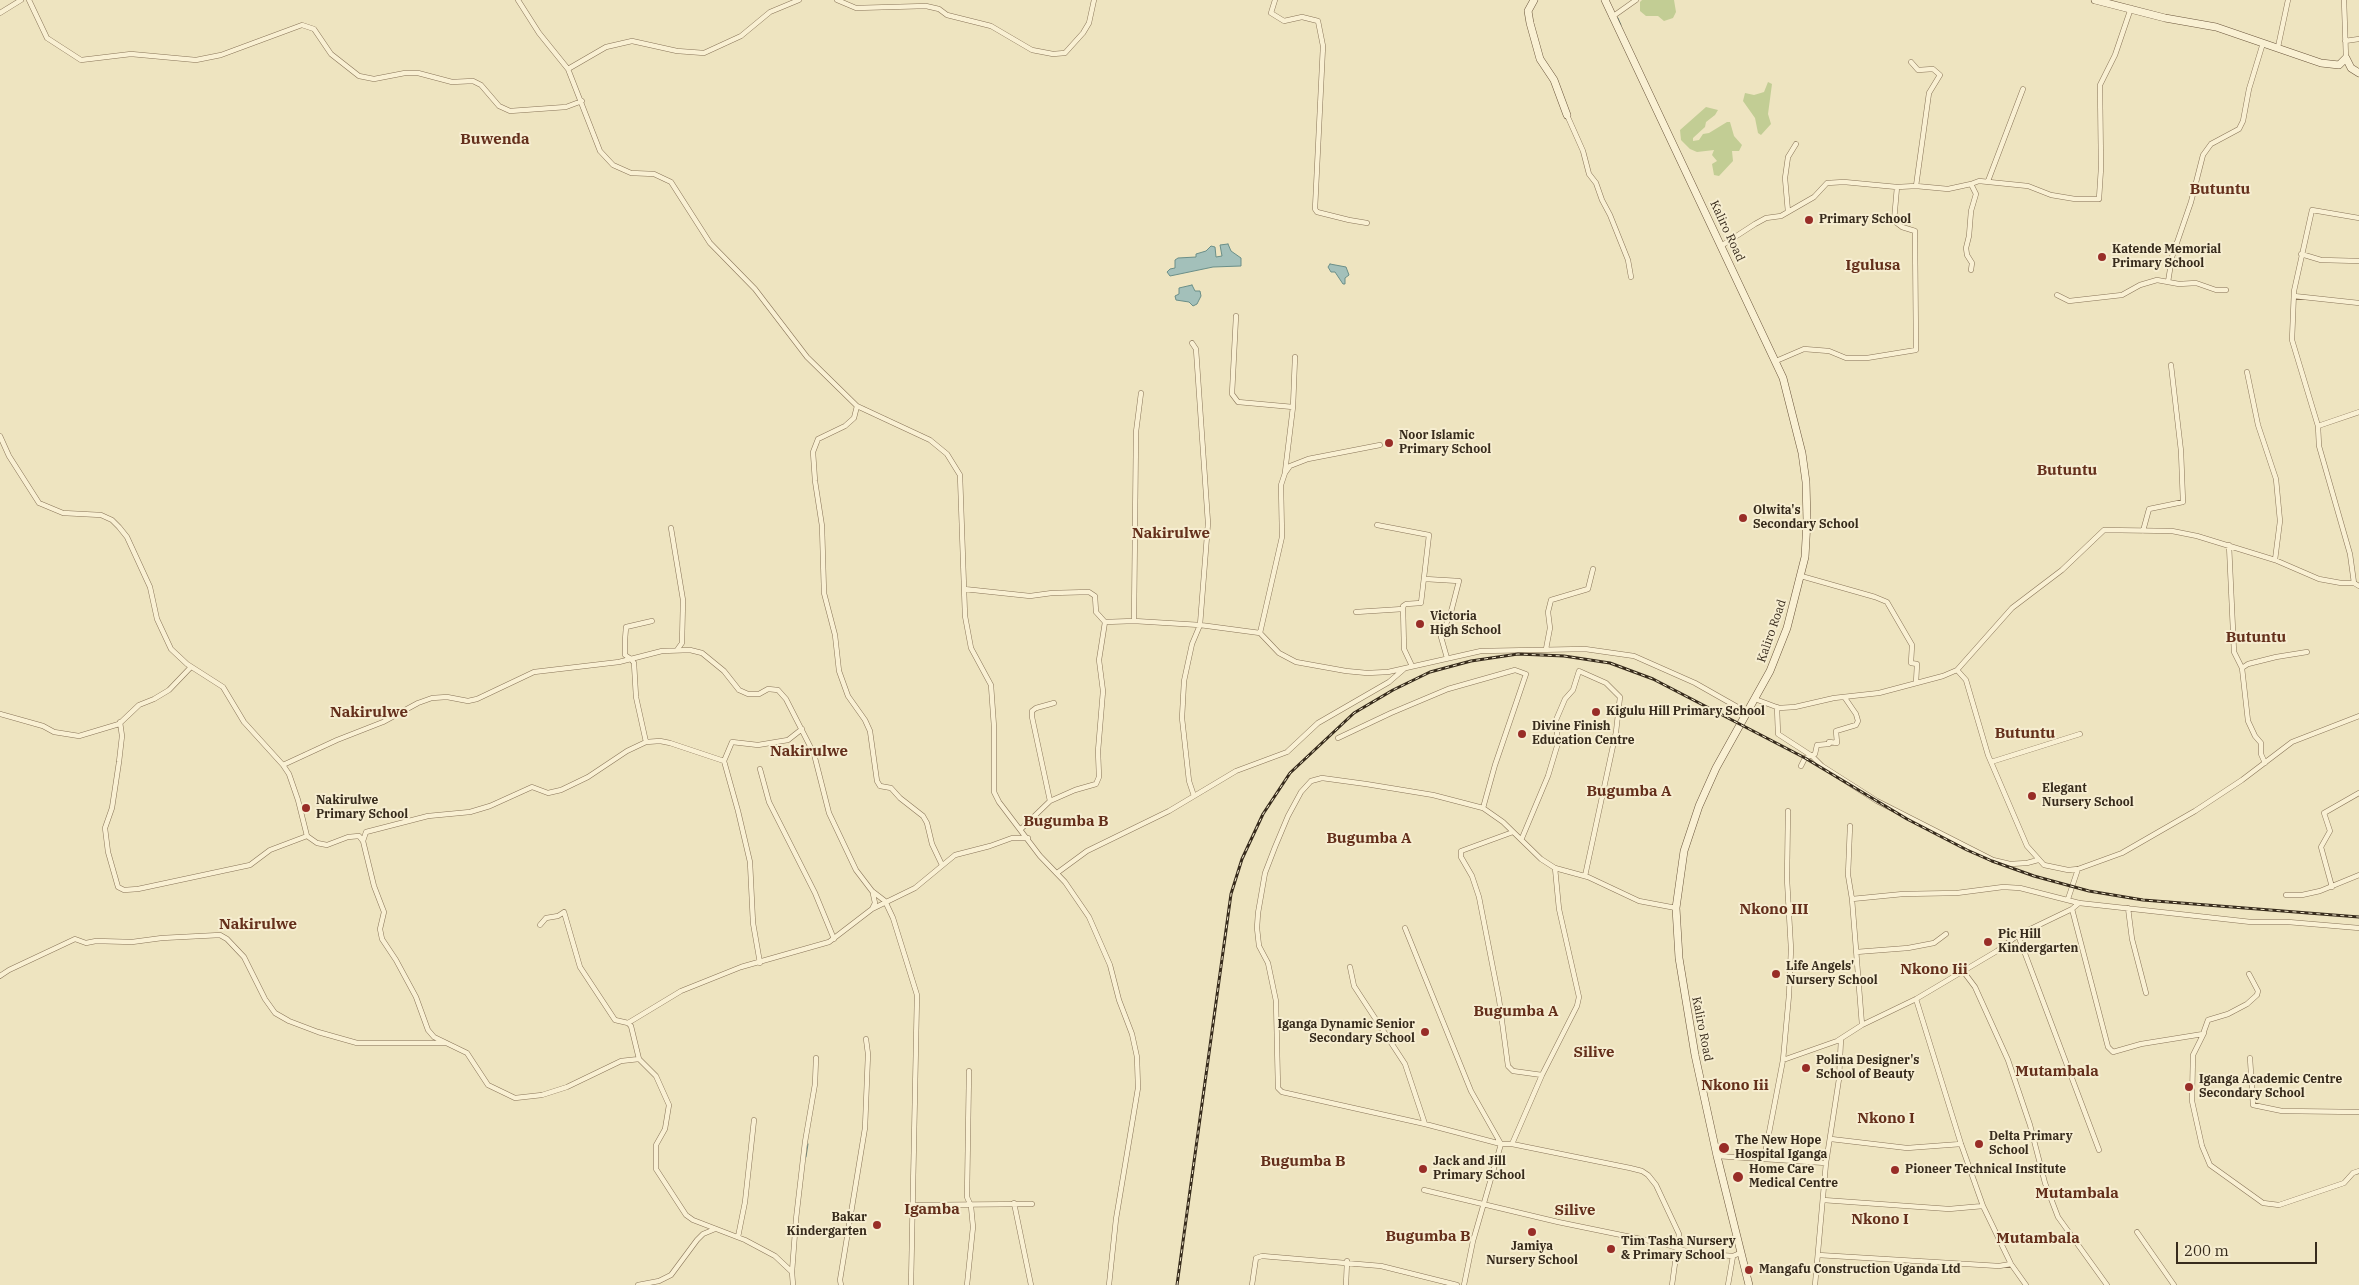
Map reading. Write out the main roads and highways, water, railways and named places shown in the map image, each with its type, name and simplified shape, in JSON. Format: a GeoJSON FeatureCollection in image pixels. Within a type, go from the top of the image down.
{"type":"FeatureCollection","features":[{"type":"Feature","properties":{"kind":"main road"},"geometry":{"type":"LineString","coordinates":[[1534,0],[1528,11],[1540,59],[1554,80],[1567,115]]}},
{"type":"Feature","properties":{"kind":"main road","name":"Kaliro Road"},"geometry":{"type":"LineString","coordinates":[[1604,0],[1776,361],[1793,410],[1802,453],[1807,521],[1805,557],[1787,628],[1770,671],[1716,768],[1699,806],[1684,851],[1676,908],[1684,998],[1736,1254],[1750,1285]]}},
{"type":"Feature","properties":{"kind":"main road"},"geometry":{"type":"LineString","coordinates":[[2095,0],[2165,18],[2216,27],[2263,41],[2311,60],[2339,64],[2359,73]]}},
{"type":"Feature","properties":{"kind":"main road"},"geometry":{"type":"LineString","coordinates":[[2339,64],[2346,58],[2351,68]]}},
{"type":"Feature","properties":{"kind":"water"},"geometry":{"type":"Polygon","coordinates":[[[1228,244],[1231,251],[1241,258],[1241,266],[1213,267],[1170,276],[1167,272],[1175,268],[1175,260],[1178,258],[1196,257],[1196,254],[1206,251],[1211,246],[1215,247],[1216,257],[1222,256],[1220,245],[1228,244]]]}},
{"type":"Feature","properties":{"kind":"water"},"geometry":{"type":"Polygon","coordinates":[[[1330,264],[1346,267],[1349,275],[1345,278],[1345,284],[1343,284],[1335,272],[1331,272],[1328,267],[1330,264]]]}},
{"type":"Feature","properties":{"kind":"water"},"geometry":{"type":"Polygon","coordinates":[[[1192,285],[1195,291],[1200,291],[1201,296],[1197,304],[1193,306],[1189,302],[1176,300],[1175,296],[1179,294],[1179,288],[1192,285]]]}},
{"type":"Feature","properties":{"kind":"waterway"},"geometry":{"type":"LineString","coordinates":[[1618,18],[1621,25]]}},
{"type":"Feature","properties":{"kind":"waterway"},"geometry":{"type":"LineString","coordinates":[[806,1157],[808,1144]]}},
{"type":"Feature","properties":{"kind":"railway"},"geometry":{"type":"LineString","coordinates":[[1177,1285],[1231,894],[1242,859],[1263,814],[1290,773],[1354,713],[1393,690],[1430,672],[1471,661],[1518,654],[1564,656],[1610,663],[1653,679],[1805,758],[1907,819],[1967,850],[2034,876],[2089,891],[2143,900],[2359,917]]}},
{"type":"Feature","properties":{"kind":"place","name":"Primary School"},"geometry":{"type":"Point","coordinates":[1809,220]}},
{"type":"Feature","properties":{"kind":"place","name":"Katende Memorial Primary School"},"geometry":{"type":"Point","coordinates":[2102,257]}},
{"type":"Feature","properties":{"kind":"place","name":"Noor Islamic Primary School"},"geometry":{"type":"Point","coordinates":[1389,443]}},
{"type":"Feature","properties":{"kind":"place","name":"Olwita's Secondary School"},"geometry":{"type":"Point","coordinates":[1743,518]}},
{"type":"Feature","properties":{"kind":"place","name":"Victoria High School"},"geometry":{"type":"Point","coordinates":[1420,624]}},
{"type":"Feature","properties":{"kind":"place","name":"Kigulu Hill Primary School"},"geometry":{"type":"Point","coordinates":[1596,712]}},
{"type":"Feature","properties":{"kind":"place","name":"Divine Finish Education Centre"},"geometry":{"type":"Point","coordinates":[1522,734]}},
{"type":"Feature","properties":{"kind":"place","name":"Elegant Nursery School"},"geometry":{"type":"Point","coordinates":[2032,796]}},
{"type":"Feature","properties":{"kind":"place","name":"Nakirulwe Primary School"},"geometry":{"type":"Point","coordinates":[306,808]}},
{"type":"Feature","properties":{"kind":"place","name":"Pic Hill Kindergarten"},"geometry":{"type":"Point","coordinates":[1988,942]}},
{"type":"Feature","properties":{"kind":"place","name":"Life Angels' Nursery School"},"geometry":{"type":"Point","coordinates":[1776,974]}},
{"type":"Feature","properties":{"kind":"place","name":"Iganga Dynamic Senior Secondary School"},"geometry":{"type":"Point","coordinates":[1425,1032]}},
{"type":"Feature","properties":{"kind":"place","name":"Polina Designer's School of Beauty"},"geometry":{"type":"Point","coordinates":[1806,1068]}},
{"type":"Feature","properties":{"kind":"place","name":"Iganga Academic Centre Secondary School"},"geometry":{"type":"Point","coordinates":[2189,1087]}},
{"type":"Feature","properties":{"kind":"place","name":"Delta Primary School"},"geometry":{"type":"Point","coordinates":[1979,1144]}},
{"type":"Feature","properties":{"kind":"place","name":"The New Hope Hospital Iganga"},"geometry":{"type":"Point","coordinates":[1724,1148]}},
{"type":"Feature","properties":{"kind":"place","name":"Jack and Jill Primary School"},"geometry":{"type":"Point","coordinates":[1423,1169]}},
{"type":"Feature","properties":{"kind":"place","name":"Pioneer Technical Institute"},"geometry":{"type":"Point","coordinates":[1895,1170]}},
{"type":"Feature","properties":{"kind":"place","name":"Home Care Medical Centre"},"geometry":{"type":"Point","coordinates":[1738,1177]}},
{"type":"Feature","properties":{"kind":"place","name":"Bakar Kindergarten"},"geometry":{"type":"Point","coordinates":[877,1225]}},
{"type":"Feature","properties":{"kind":"place","name":"Jamiya Nursery School"},"geometry":{"type":"Point","coordinates":[1532,1232]}},
{"type":"Feature","properties":{"kind":"place","name":"Tim Tasha Nursery & Primary School"},"geometry":{"type":"Point","coordinates":[1611,1249]}},
{"type":"Feature","properties":{"kind":"place","name":"Mangafu Construction Uganda Ltd"},"geometry":{"type":"Point","coordinates":[1749,1270]}},
{"type":"Feature","properties":{"kind":"district","name":"Buwenda"},"geometry":{"type":"Point","coordinates":[495,140]}},
{"type":"Feature","properties":{"kind":"district","name":"Butuntu"},"geometry":{"type":"Point","coordinates":[2220,190]}},
{"type":"Feature","properties":{"kind":"district","name":"Igulusa"},"geometry":{"type":"Point","coordinates":[1873,266]}},
{"type":"Feature","properties":{"kind":"district","name":"Butuntu"},"geometry":{"type":"Point","coordinates":[2067,471]}},
{"type":"Feature","properties":{"kind":"district","name":"Nakirulwe"},"geometry":{"type":"Point","coordinates":[1171,534]}},
{"type":"Feature","properties":{"kind":"district","name":"Butuntu"},"geometry":{"type":"Point","coordinates":[2256,638]}},
{"type":"Feature","properties":{"kind":"district","name":"Nakirulwe"},"geometry":{"type":"Point","coordinates":[369,713]}},
{"type":"Feature","properties":{"kind":"district","name":"Butuntu"},"geometry":{"type":"Point","coordinates":[2025,734]}},
{"type":"Feature","properties":{"kind":"district","name":"Nakirulwe"},"geometry":{"type":"Point","coordinates":[809,752]}},
{"type":"Feature","properties":{"kind":"district","name":"Bugumba A"},"geometry":{"type":"Point","coordinates":[1629,792]}},
{"type":"Feature","properties":{"kind":"district","name":"Bugumba B"},"geometry":{"type":"Point","coordinates":[1066,822]}},
{"type":"Feature","properties":{"kind":"district","name":"Bugumba A"},"geometry":{"type":"Point","coordinates":[1369,839]}},
{"type":"Feature","properties":{"kind":"district","name":"Nkono III"},"geometry":{"type":"Point","coordinates":[1774,910]}},
{"type":"Feature","properties":{"kind":"district","name":"Nakirulwe"},"geometry":{"type":"Point","coordinates":[258,925]}},
{"type":"Feature","properties":{"kind":"district","name":"Nkono Iii"},"geometry":{"type":"Point","coordinates":[1934,970]}},
{"type":"Feature","properties":{"kind":"district","name":"Bugumba A"},"geometry":{"type":"Point","coordinates":[1516,1012]}},
{"type":"Feature","properties":{"kind":"district","name":"Silive"},"geometry":{"type":"Point","coordinates":[1594,1053]}},
{"type":"Feature","properties":{"kind":"district","name":"Mutambala"},"geometry":{"type":"Point","coordinates":[2057,1072]}},
{"type":"Feature","properties":{"kind":"district","name":"Nkono Iii"},"geometry":{"type":"Point","coordinates":[1735,1086]}},
{"type":"Feature","properties":{"kind":"district","name":"Nkono I"},"geometry":{"type":"Point","coordinates":[1886,1119]}},
{"type":"Feature","properties":{"kind":"district","name":"Bugumba B"},"geometry":{"type":"Point","coordinates":[1303,1162]}},
{"type":"Feature","properties":{"kind":"district","name":"Mutambala"},"geometry":{"type":"Point","coordinates":[2077,1194]}},
{"type":"Feature","properties":{"kind":"district","name":"Igamba"},"geometry":{"type":"Point","coordinates":[932,1210]}},
{"type":"Feature","properties":{"kind":"district","name":"Silive"},"geometry":{"type":"Point","coordinates":[1575,1211]}},
{"type":"Feature","properties":{"kind":"district","name":"Nkono I"},"geometry":{"type":"Point","coordinates":[1880,1220]}},
{"type":"Feature","properties":{"kind":"district","name":"Bugumba B"},"geometry":{"type":"Point","coordinates":[1428,1237]}},
{"type":"Feature","properties":{"kind":"district","name":"Mutambala"},"geometry":{"type":"Point","coordinates":[2038,1239]}}]}
